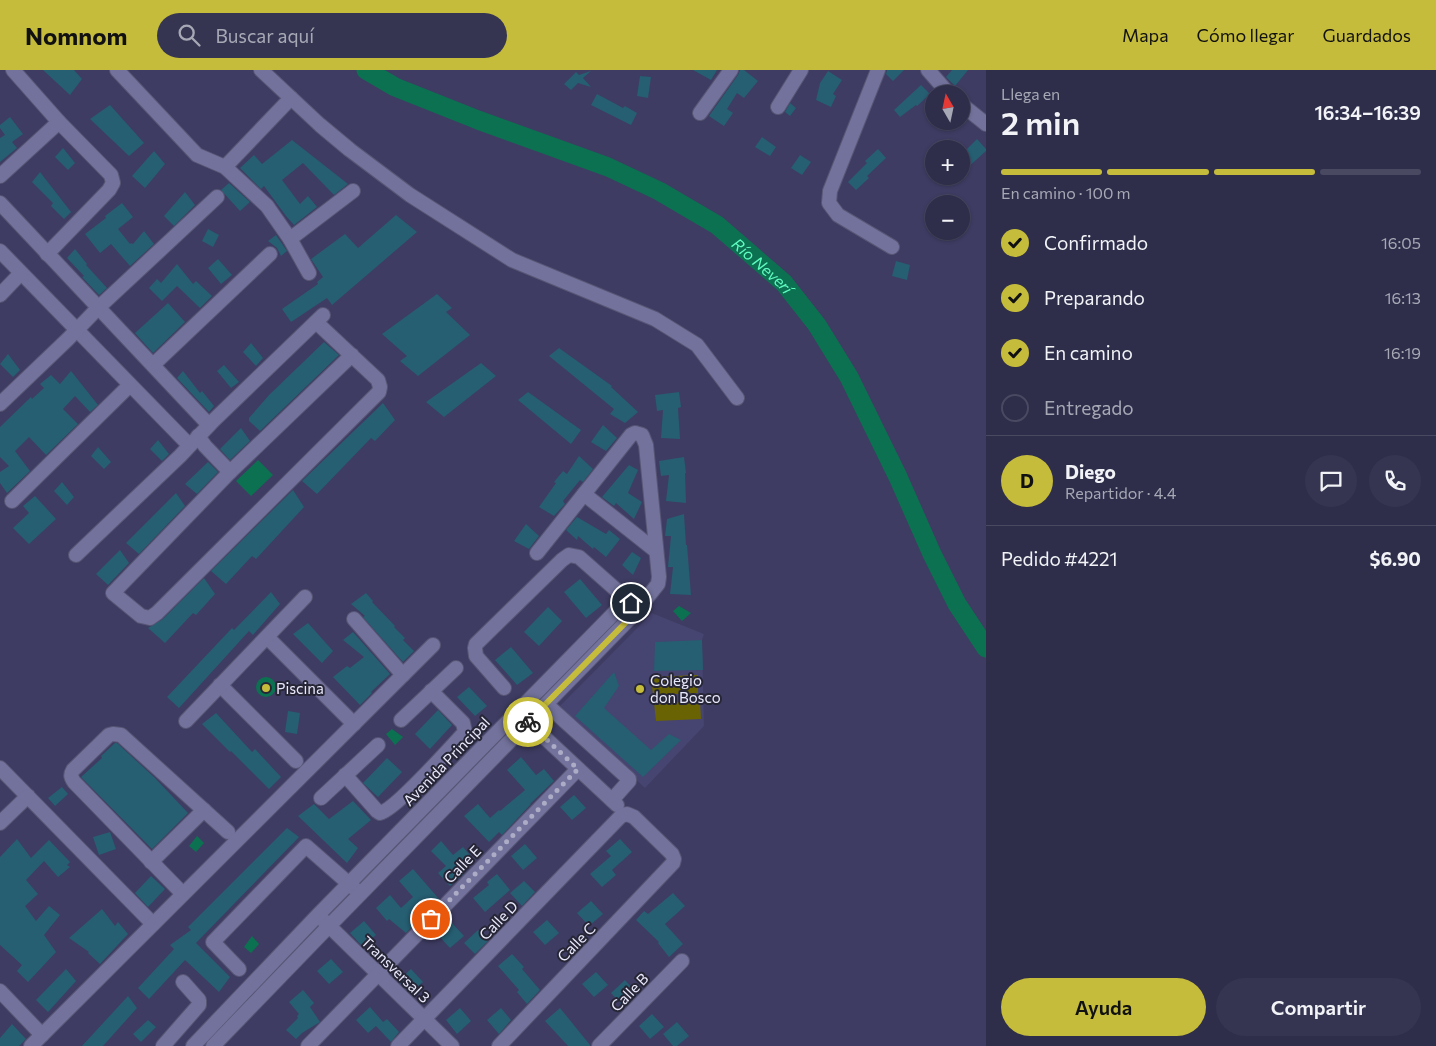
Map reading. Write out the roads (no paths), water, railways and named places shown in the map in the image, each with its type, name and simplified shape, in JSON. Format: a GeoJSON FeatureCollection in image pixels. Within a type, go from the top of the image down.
{"type":"FeatureCollection","features":[{"type":"Feature","properties":{"kind":"street"},"geometry":{"type":"LineString","coordinates":[[13,70],[59,122],[111,175],[113,183],[109,190],[47,254]]}},
{"type":"Feature","properties":{"kind":"street"},"geometry":{"type":"LineString","coordinates":[[117,70],[197,155],[225,167],[267,206],[290,239],[309,273]]}},
{"type":"Feature","properties":{"kind":"street"},"geometry":{"type":"LineString","coordinates":[[260,70],[350,150],[402,189],[512,260],[655,319],[697,345],[736,398]]}},
{"type":"Feature","properties":{"kind":"street"},"geometry":{"type":"LineString","coordinates":[[700,113],[731,70]]}},
{"type":"Feature","properties":{"kind":"street"},"geometry":{"type":"LineString","coordinates":[[778,107],[801,70]]}},
{"type":"Feature","properties":{"kind":"street"},"geometry":{"type":"LineString","coordinates":[[878,70],[830,191],[829,203],[838,215],[892,247]]}},
{"type":"Feature","properties":{"kind":"street"},"geometry":{"type":"LineString","coordinates":[[928,70],[941,85]]}},
{"type":"Feature","properties":{"kind":"street"},"geometry":{"type":"LineString","coordinates":[[225,167],[291,98]]}},
{"type":"Feature","properties":{"kind":"street"},"geometry":{"type":"LineString","coordinates":[[970,111],[986,124]]}},
{"type":"Feature","properties":{"kind":"street"},"geometry":{"type":"LineString","coordinates":[[0,176],[59,122]]}},
{"type":"Feature","properties":{"kind":"street"},"geometry":{"type":"LineString","coordinates":[[290,239],[353,191]]}},
{"type":"Feature","properties":{"kind":"street"},"geometry":{"type":"LineString","coordinates":[[0,404],[98,308],[217,198]]}},
{"type":"Feature","properties":{"kind":"street"},"geometry":{"type":"LineString","coordinates":[[0,203],[209,425]]}},
{"type":"Feature","properties":{"kind":"street"},"geometry":{"type":"LineString","coordinates":[[0,251],[130,385],[194,441],[206,446],[230,472]]}},
{"type":"Feature","properties":{"kind":"street"},"geometry":{"type":"LineString","coordinates":[[153,365],[270,254]]}},
{"type":"Feature","properties":{"kind":"street"},"geometry":{"type":"LineString","coordinates":[[0,295],[21,273]]}},
{"type":"Feature","properties":{"kind":"street"},"geometry":{"type":"LineString","coordinates":[[76,555],[319,319],[378,380],[379,392],[150,618],[141,616],[113,593],[230,472],[352,355]]}},
{"type":"Feature","properties":{"kind":"street"},"geometry":{"type":"LineString","coordinates":[[12,501],[130,385]]}},
{"type":"Feature","properties":{"kind":"street"},"geometry":{"type":"LineString","coordinates":[[504,688],[476,656],[474,648],[569,555],[579,557],[632,608],[658,584],[659,578],[646,445],[645,438],[642,435],[639,433],[631,434],[537,553]]}},
{"type":"Feature","properties":{"kind":"street"},"geometry":{"type":"LineString","coordinates":[[584,494],[656,551]]}},
{"type":"Feature","properties":{"kind":"street"},"geometry":{"type":"LineString","coordinates":[[186,721],[305,597]]}},
{"type":"Feature","properties":{"kind":"street","name":"Avenida Principal"},"geometry":{"type":"LineString","coordinates":[[192,1046],[624,603],[632,608],[546,704],[213,1046]]}},
{"type":"Feature","properties":{"kind":"street"},"geometry":{"type":"LineString","coordinates":[[354,618],[403,675]]}},
{"type":"Feature","properties":{"kind":"street"},"geometry":{"type":"LineString","coordinates":[[267,637],[354,724]]}},
{"type":"Feature","properties":{"kind":"street"},"geometry":{"type":"LineString","coordinates":[[31,1046],[433,645]]}},
{"type":"Feature","properties":{"kind":"street"},"geometry":{"type":"LineString","coordinates":[[401,720],[456,668]]}},
{"type":"Feature","properties":{"kind":"street"},"geometry":{"type":"LineString","coordinates":[[220,685],[296,761]]}},
{"type":"Feature","properties":{"kind":"street"},"geometry":{"type":"LineString","coordinates":[[345,775],[380,813],[391,808],[434,766],[465,732],[465,729],[464,723],[431,691]]}},
{"type":"Feature","properties":{"kind":"street"},"geometry":{"type":"LineString","coordinates":[[546,704],[629,779],[629,782],[612,800]]}},
{"type":"Feature","properties":{"kind":"street"},"geometry":{"type":"LineString","coordinates":[[528,722],[612,800],[624,815]]}},
{"type":"Feature","properties":{"kind":"street"},"geometry":{"type":"LineString","coordinates":[[183,894],[74,782],[71,774],[109,735],[122,736],[228,832]]}},
{"type":"Feature","properties":{"kind":"street"},"geometry":{"type":"LineString","coordinates":[[321,798],[378,745]]}},
{"type":"Feature","properties":{"kind":"street"},"geometry":{"type":"LineString","coordinates":[[434,766],[462,790]]}},
{"type":"Feature","properties":{"kind":"street"},"geometry":{"type":"LineString","coordinates":[[0,768],[154,924]]}},
{"type":"Feature","properties":{"kind":"street","name":"Calle E"},"geometry":{"type":"LineString","coordinates":[[308,1046],[578,769]]}},
{"type":"Feature","properties":{"kind":"street"},"geometry":{"type":"LineString","coordinates":[[423,776],[452,800]]}},
{"type":"Feature","properties":{"kind":"street"},"geometry":{"type":"LineString","coordinates":[[0,823],[28,796]]}},
{"type":"Feature","properties":{"kind":"street"},"geometry":{"type":"LineString","coordinates":[[151,862],[204,810]]}},
{"type":"Feature","properties":{"kind":"street","name":"Calle C"},"geometry":{"type":"LineString","coordinates":[[499,1046],[673,864],[672,854],[634,817],[624,815]]}},
{"type":"Feature","properties":{"kind":"street","name":"Calle D"},"geometry":{"type":"LineString","coordinates":[[398,1046],[624,815]]}},
{"type":"Feature","properties":{"kind":"street"},"geometry":{"type":"LineString","coordinates":[[239,969],[213,942],[306,846],[360,894]]}},
{"type":"Feature","properties":{"kind":"street","name":"Transversal 3"},"geometry":{"type":"LineString","coordinates":[[318,915],[452,1046]]}},
{"type":"Feature","properties":{"kind":"street","name":"Calle B"},"geometry":{"type":"LineString","coordinates":[[599,1046],[682,961]]}},
{"type":"Feature","properties":{"kind":"street"},"geometry":{"type":"LineString","coordinates":[[163,1046],[200,1005],[199,1000],[183,982]]}},
{"type":"Feature","properties":{"kind":"street"},"geometry":{"type":"LineString","coordinates":[[0,991],[42,1035]]}},
{"type":"Feature","properties":{"kind":"waterway","name":"Río Neverí"},"geometry":{"type":"LineString","coordinates":[[366,70],[395,87],[478,120],[608,167],[659,191],[717,225],[784,283],[817,325],[849,377],[957,604],[986,648]]}},
{"type":"Feature","properties":{"kind":"place","name":"Piscina"},"geometry":{"type":"Point","coordinates":[266,688]}},
{"type":"Feature","properties":{"kind":"place","name":"Colegio don Bosco"},"geometry":{"type":"Point","coordinates":[640,689]}}]}
